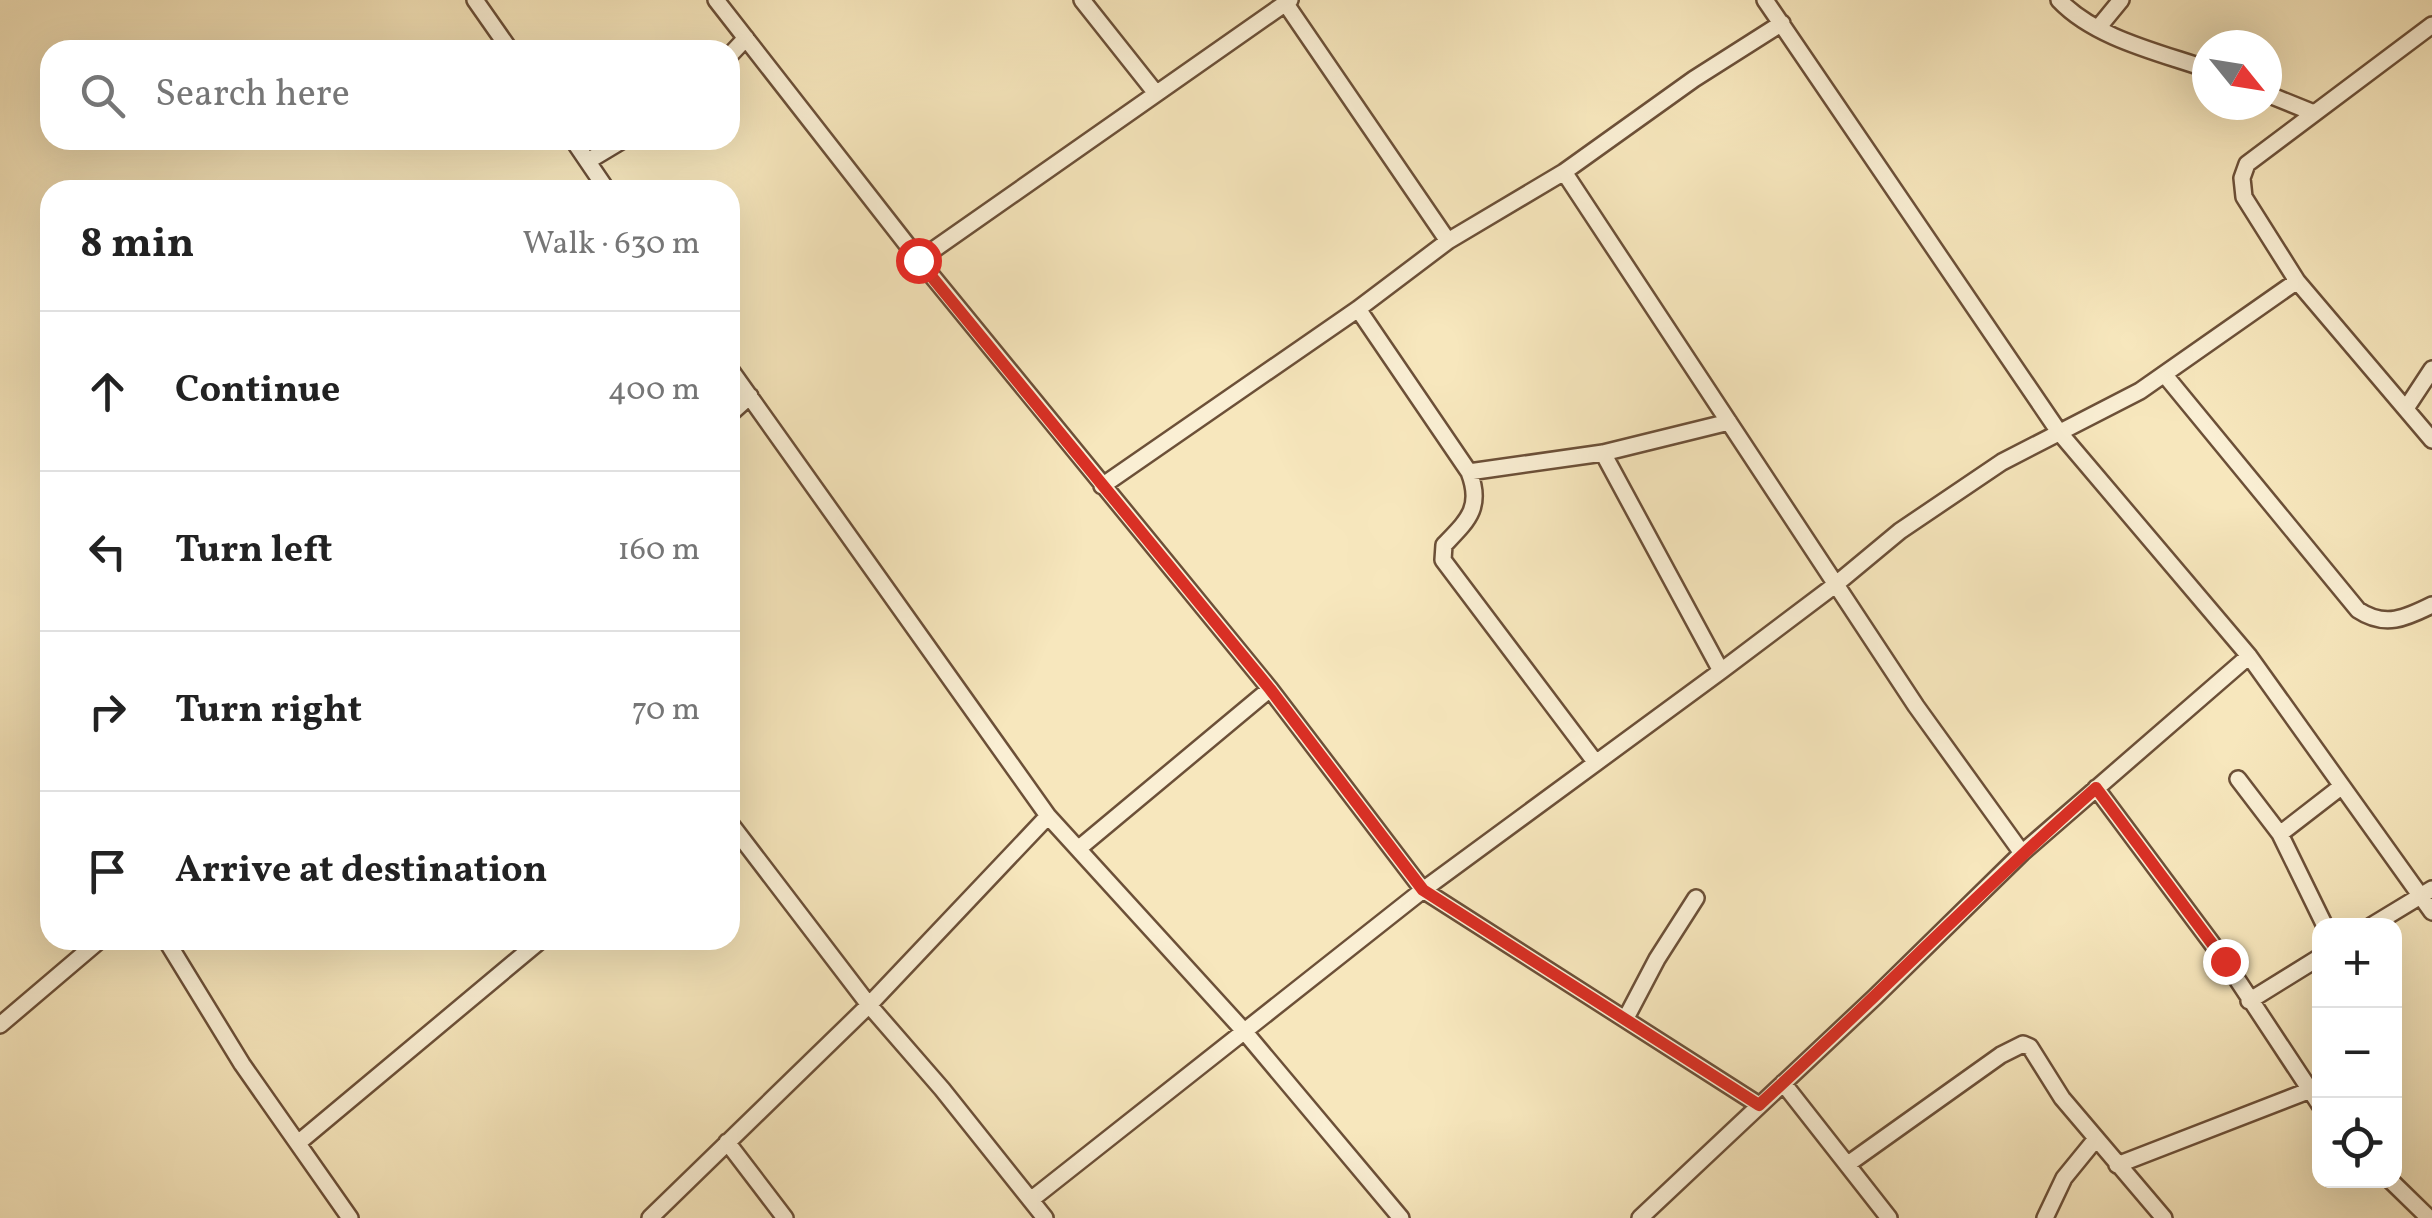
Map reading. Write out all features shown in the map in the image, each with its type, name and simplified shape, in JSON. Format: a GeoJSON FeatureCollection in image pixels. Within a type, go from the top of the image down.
{"type":"FeatureCollection","features":[{"type":"Feature","properties":{"kind":"street"},"geometry":{"type":"LineString","coordinates":[[475,0],[503,40]]}},
{"type":"Feature","properties":{"kind":"street"},"geometry":{"type":"LineString","coordinates":[[716,0],[918,260],[1270,689],[1423,890],[1759,1105]]}},
{"type":"Feature","properties":{"kind":"street"},"geometry":{"type":"LineString","coordinates":[[1082,0],[1156,92]]}},
{"type":"Feature","properties":{"kind":"street"},"geometry":{"type":"LineString","coordinates":[[1765,0],[2059,432],[2249,656],[2342,786],[2426,892],[2432,912]]}},
{"type":"Feature","properties":{"kind":"street"},"geometry":{"type":"LineString","coordinates":[[2058,0],[2072,14],[2098,28],[2192,62]]}},
{"type":"Feature","properties":{"kind":"street"},"geometry":{"type":"LineString","coordinates":[[2098,28],[2121,0]]}},
{"type":"Feature","properties":{"kind":"street"},"geometry":{"type":"LineString","coordinates":[[918,260],[1288,2],[1448,242]]}},
{"type":"Feature","properties":{"kind":"street"},"geometry":{"type":"LineString","coordinates":[[1102,486],[1358,310],[1448,242],[1564,172],[1694,79],[1782,23]]}},
{"type":"Feature","properties":{"kind":"street"},"geometry":{"type":"LineString","coordinates":[[2432,25],[2247,164],[2242,178],[2244,197],[2297,281],[2432,440]]}},
{"type":"Feature","properties":{"kind":"street"},"geometry":{"type":"LineString","coordinates":[[740,44],[746,38]]}},
{"type":"Feature","properties":{"kind":"street"},"geometry":{"type":"LineString","coordinates":[[2282,100],[2314,112]]}},
{"type":"Feature","properties":{"kind":"street"},"geometry":{"type":"LineString","coordinates":[[580,150],[600,180]]}},
{"type":"Feature","properties":{"kind":"street"},"geometry":{"type":"LineString","coordinates":[[588,161],[606,150]]}},
{"type":"Feature","properties":{"kind":"street"},"geometry":{"type":"LineString","coordinates":[[1564,172],[1916,706],[2022,852]]}},
{"type":"Feature","properties":{"kind":"street"},"geometry":{"type":"LineString","coordinates":[[1032,1200],[1423,890],[1836,585],[1900,531],[1973,480],[2118,404],[2297,281]]}},
{"type":"Feature","properties":{"kind":"street"},"geometry":{"type":"LineString","coordinates":[[1358,310],[1469,472],[1474,493],[1468,521],[1444,544],[1442,556],[1596,763]]}},
{"type":"Feature","properties":{"kind":"street"},"geometry":{"type":"LineString","coordinates":[[2407,407],[2432,369]]}},
{"type":"Feature","properties":{"kind":"street"},"geometry":{"type":"LineString","coordinates":[[2164,374],[2358,610],[2376,620],[2394,621],[2432,605]]}},
{"type":"Feature","properties":{"kind":"street"},"geometry":{"type":"LineString","coordinates":[[740,382],[1048,816],[1244,1031],[1402,1218]]}},
{"type":"Feature","properties":{"kind":"street"},"geometry":{"type":"LineString","coordinates":[[740,405],[750,396]]}},
{"type":"Feature","properties":{"kind":"street"},"geometry":{"type":"LineString","coordinates":[[1469,472],[1603,453],[1729,422]]}},
{"type":"Feature","properties":{"kind":"street"},"geometry":{"type":"LineString","coordinates":[[1603,453],[1721,671]]}},
{"type":"Feature","properties":{"kind":"street"},"geometry":{"type":"LineString","coordinates":[[1648,1216],[2022,852],[2249,656]]}},
{"type":"Feature","properties":{"kind":"street"},"geometry":{"type":"LineString","coordinates":[[1078,849],[1270,689]]}},
{"type":"Feature","properties":{"kind":"street"},"geometry":{"type":"LineString","coordinates":[[2238,779],[2280,834],[2320,918]]}},
{"type":"Feature","properties":{"kind":"street"},"geometry":{"type":"LineString","coordinates":[[2280,834],[2342,786]]}},
{"type":"Feature","properties":{"kind":"street"},"geometry":{"type":"LineString","coordinates":[[2096,788],[2205,933],[2314,1098]]}},
{"type":"Feature","properties":{"kind":"street"},"geometry":{"type":"LineString","coordinates":[[650,1218],[868,1005],[1048,816]]}},
{"type":"Feature","properties":{"kind":"street"},"geometry":{"type":"LineString","coordinates":[[740,836],[868,1005],[1045,1218]]}},
{"type":"Feature","properties":{"kind":"street"},"geometry":{"type":"LineString","coordinates":[[2384,918],[2426,892]]}},
{"type":"Feature","properties":{"kind":"street"},"geometry":{"type":"LineString","coordinates":[[1626,1018],[1657,958],[1696,898]]}},
{"type":"Feature","properties":{"kind":"street"},"geometry":{"type":"LineString","coordinates":[[0,1025],[88,950]]}},
{"type":"Feature","properties":{"kind":"street"},"geometry":{"type":"LineString","coordinates":[[172,950],[242,1064],[350,1218]]}},
{"type":"Feature","properties":{"kind":"street"},"geometry":{"type":"LineString","coordinates":[[298,1143],[530,950]]}},
{"type":"Feature","properties":{"kind":"street"},"geometry":{"type":"LineString","coordinates":[[2250,1001],[2312,963]]}},
{"type":"Feature","properties":{"kind":"street"},"geometry":{"type":"LineString","coordinates":[[1848,1164],[2001,1054],[2022,1044],[2030,1047],[2062,1098],[2164,1218]]}},
{"type":"Feature","properties":{"kind":"street"},"geometry":{"type":"LineString","coordinates":[[1783,1083],[1889,1218]]}},
{"type":"Feature","properties":{"kind":"street"},"geometry":{"type":"LineString","coordinates":[[2116,1165],[2308,1091]]}},
{"type":"Feature","properties":{"kind":"street"},"geometry":{"type":"LineString","coordinates":[[2045,1218],[2064,1178],[2095,1140]]}},
{"type":"Feature","properties":{"kind":"street"},"geometry":{"type":"LineString","coordinates":[[727,1142],[786,1218]]}},
{"type":"Feature","properties":{"kind":"street"},"geometry":{"type":"LineString","coordinates":[[2398,1188],[2429,1218]]}},
{"type":"Feature","properties":{"kind":"route"},"geometry":{"type":"LineString","coordinates":[[918,260],[1270,689],[1423,890],[1759,1105],[1875,998],[2022,852],[2096,788],[2225,961]]}}]}
